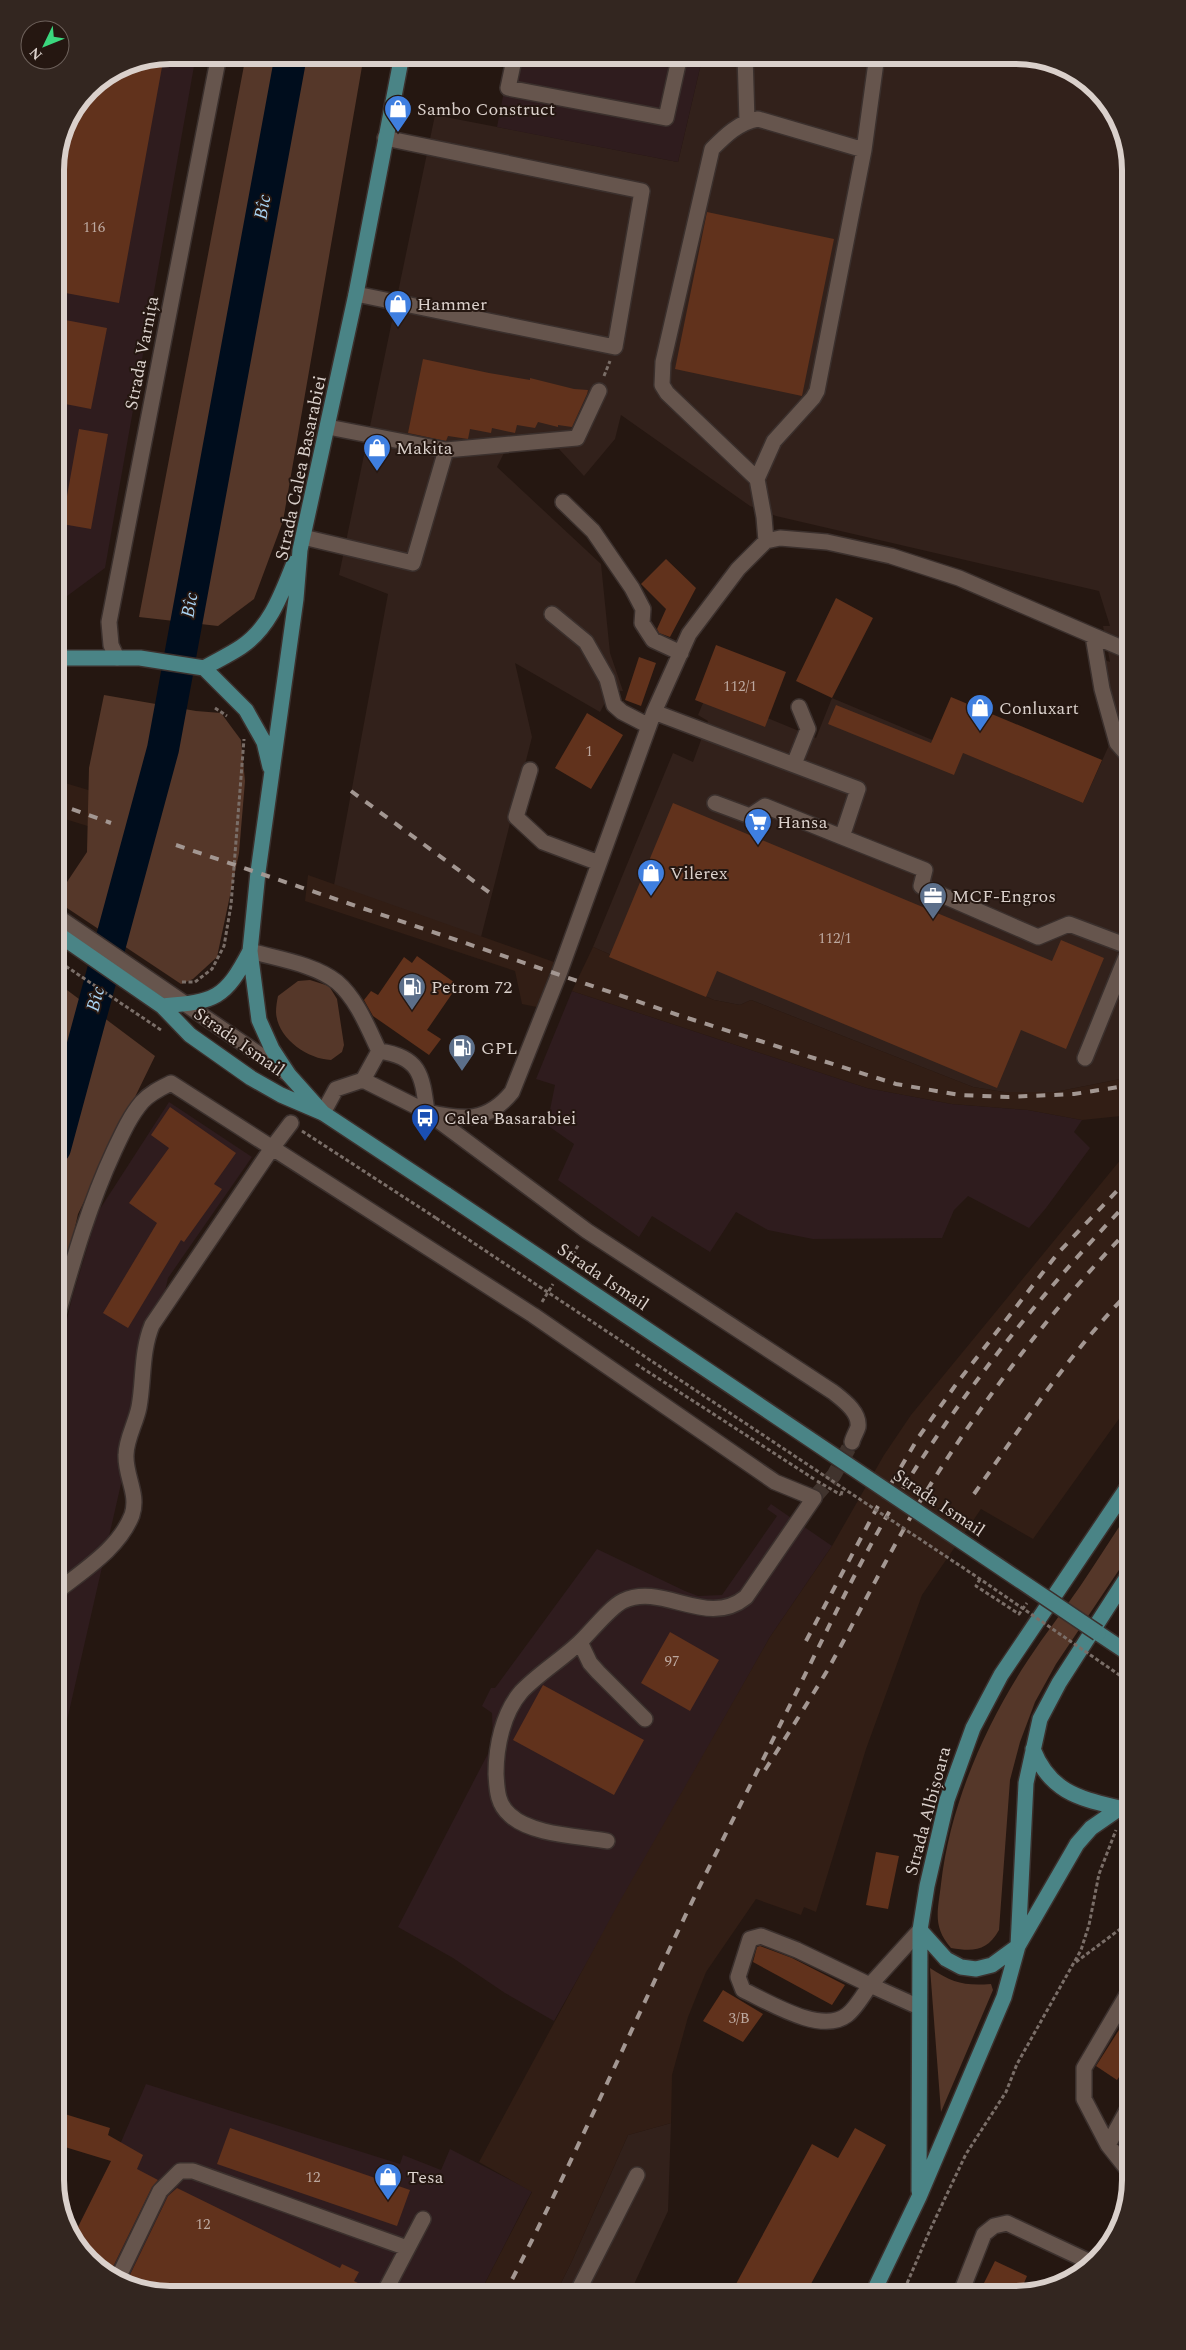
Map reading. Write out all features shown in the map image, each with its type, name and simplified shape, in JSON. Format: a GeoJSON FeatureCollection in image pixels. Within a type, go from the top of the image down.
{"type":"FeatureCollection","features":[{"type":"Feature","properties":{"kind":"main road","name":"Strada Calea Basarabiei"},"geometry":{"type":"LineString","coordinates":[[323,1113],[289,1075],[272,1048],[259,1020],[250,951],[258,872],[296,599],[301,543],[328,428],[356,294],[400,64]]}},
{"type":"Feature","properties":{"kind":"main road"},"geometry":{"type":"LineString","coordinates":[[200,668],[242,647],[258,633],[280,596],[301,543]]}},
{"type":"Feature","properties":{"kind":"main road"},"geometry":{"type":"LineString","coordinates":[[64,658],[140,658],[200,668],[246,710],[264,742],[272,777]]}},
{"type":"Feature","properties":{"kind":"main road","name":"Strada Ismail"},"geometry":{"type":"LineString","coordinates":[[64,937],[168,994],[190,1035],[251,1078],[281,1095],[323,1113],[1122,1649]]}},
{"type":"Feature","properties":{"kind":"main road","name":"Strada Calea Basarabiei"},"geometry":{"type":"LineString","coordinates":[[168,994],[186,1004],[213,998],[226,990],[236,978],[250,951]]}},
{"type":"Feature","properties":{"kind":"main road","name":"Strada Albișoara"},"geometry":{"type":"LineString","coordinates":[[919,2198],[920,1930],[927,1886],[947,1800],[973,1728],[1001,1675],[1122,1495]]}},
{"type":"Feature","properties":{"kind":"main road","name":"Strada Albișoara"},"geometry":{"type":"LineString","coordinates":[[876,2286],[919,2198],[1004,1997],[1018,1946],[1026,1783],[1040,1719],[1059,1682],[1122,1586]]}},
{"type":"Feature","properties":{"kind":"main road"},"geometry":{"type":"LineString","coordinates":[[1033,1749],[1039,1764],[1047,1776],[1062,1790],[1122,1809]]}},
{"type":"Feature","properties":{"kind":"main road"},"geometry":{"type":"LineString","coordinates":[[920,1930],[946,1959],[961,1967],[976,1969],[992,1965],[1018,1946],[1077,1844],[1091,1828],[1122,1812]]}},
{"type":"Feature","properties":{"kind":"street","name":"Strada Varnița"},"geometry":{"type":"LineString","coordinates":[[117,658],[111,645],[109,622],[217,64]]}},
{"type":"Feature","properties":{"kind":"street"},"geometry":{"type":"LineString","coordinates":[[513,64],[508,88],[666,118],[678,64]]}},
{"type":"Feature","properties":{"kind":"street"},"geometry":{"type":"LineString","coordinates":[[745,64],[747,121]]}},
{"type":"Feature","properties":{"kind":"street"},"geometry":{"type":"LineString","coordinates":[[766,541],[757,479],[774,441],[813,398],[817,391],[864,150],[876,64]]}},
{"type":"Feature","properties":{"kind":"street"},"geometry":{"type":"LineString","coordinates":[[757,479],[667,393],[662,385],[663,362],[712,149],[725,136],[747,121],[758,119],[864,150]]}},
{"type":"Feature","properties":{"kind":"street"},"geometry":{"type":"LineString","coordinates":[[356,294],[615,347],[642,191],[385,138]]}},
{"type":"Feature","properties":{"kind":"street"},"geometry":{"type":"LineString","coordinates":[[328,428],[446,450],[578,438],[599,391]]}},
{"type":"Feature","properties":{"kind":"street"},"geometry":{"type":"LineString","coordinates":[[301,543],[413,563],[446,450]]}},
{"type":"Feature","properties":{"kind":"street"},"geometry":{"type":"LineString","coordinates":[[563,502],[593,532],[632,588],[643,609],[642,623],[653,640],[681,653]]}},
{"type":"Feature","properties":{"kind":"street"},"geometry":{"type":"LineString","coordinates":[[427,1112],[450,1117],[469,1118],[486,1114],[502,1104],[512,1092],[559,974],[652,719],[689,634],[713,601],[766,541],[780,538],[827,542],[891,556],[959,578],[1122,648]]}},
{"type":"Feature","properties":{"kind":"street"},"geometry":{"type":"LineString","coordinates":[[552,614],[586,642],[607,679],[614,705],[622,712],[652,719],[794,764],[858,789],[842,836]]}},
{"type":"Feature","properties":{"kind":"street"},"geometry":{"type":"LineString","coordinates":[[1092,636],[1102,689],[1117,743],[1122,749]]}},
{"type":"Feature","properties":{"kind":"street"},"geometry":{"type":"LineString","coordinates":[[794,764],[808,729],[800,707]]}},
{"type":"Feature","properties":{"kind":"street"},"geometry":{"type":"LineString","coordinates":[[530,770],[516,817],[543,842],[599,863]]}},
{"type":"Feature","properties":{"kind":"street"},"geometry":{"type":"LineString","coordinates":[[715,803],[750,816],[765,806],[925,870],[921,886],[1038,937],[1069,924],[1122,944]]}},
{"type":"Feature","properties":{"kind":"street","name":"Strada Ismail"},"geometry":{"type":"LineString","coordinates":[[64,920],[168,994]]}},
{"type":"Feature","properties":{"kind":"street"},"geometry":{"type":"LineString","coordinates":[[250,951],[315,970],[337,982],[354,1001],[379,1051]]}},
{"type":"Feature","properties":{"kind":"street"},"geometry":{"type":"LineString","coordinates":[[1085,1058],[1122,967]]}},
{"type":"Feature","properties":{"kind":"street","name":"Strada Ismail"},"geometry":{"type":"LineString","coordinates":[[186,1004],[289,1075]]}},
{"type":"Feature","properties":{"kind":"street"},"geometry":{"type":"LineString","coordinates":[[379,1051],[398,1054],[414,1066],[423,1079],[427,1112]]}},
{"type":"Feature","properties":{"kind":"street"},"geometry":{"type":"LineString","coordinates":[[323,1113],[336,1089],[363,1080],[379,1051]]}},
{"type":"Feature","properties":{"kind":"street"},"geometry":{"type":"LineString","coordinates":[[363,1080],[427,1112],[587,1231],[833,1392],[848,1404],[856,1416],[858,1426],[852,1442]]}},
{"type":"Feature","properties":{"kind":"street"},"geometry":{"type":"LineString","coordinates":[[64,1292],[79,1240],[99,1182],[127,1123],[143,1101],[158,1089],[171,1083],[533,1315],[775,1482],[814,1498],[746,1597],[739,1602],[716,1610],[649,1596],[635,1597],[621,1602],[580,1642],[521,1693],[511,1707],[499,1738],[496,1763],[497,1790],[504,1810],[522,1824],[534,1828],[607,1841]]}},
{"type":"Feature","properties":{"kind":"street"},"geometry":{"type":"LineString","coordinates":[[64,1585],[115,1542],[131,1516],[135,1502],[126,1456],[139,1406],[147,1337],[152,1325],[272,1148],[292,1123]]}},
{"type":"Feature","properties":{"kind":"street"},"geometry":{"type":"LineString","coordinates":[[580,1642],[590,1663],[645,1719]]}},
{"type":"Feature","properties":{"kind":"street"},"geometry":{"type":"LineString","coordinates":[[919,2007],[870,1984],[796,1950],[761,1936],[750,1938],[738,1977],[743,1990],[796,2015],[823,2023],[847,2016],[870,1984],[920,1930]]}},
{"type":"Feature","properties":{"kind":"street"},"geometry":{"type":"LineString","coordinates":[[1122,2003],[1084,2068],[1084,2099],[1108,2145],[1122,2163]]}},
{"type":"Feature","properties":{"kind":"street"},"geometry":{"type":"LineString","coordinates":[[1108,2145],[1122,2119]]}},
{"type":"Feature","properties":{"kind":"street"},"geometry":{"type":"LineString","coordinates":[[120,2274],[160,2191],[180,2171],[193,2171],[407,2248]]}},
{"type":"Feature","properties":{"kind":"street"},"geometry":{"type":"LineString","coordinates":[[581,2286],[637,2175]]}},
{"type":"Feature","properties":{"kind":"street"},"geometry":{"type":"LineString","coordinates":[[388,2286],[423,2219]]}},
{"type":"Feature","properties":{"kind":"street"},"geometry":{"type":"LineString","coordinates":[[964,2286],[984,2234],[994,2226],[1007,2222],[1086,2260]]}},
{"type":"Feature","properties":{"kind":"path"},"geometry":{"type":"LineString","coordinates":[[599,391],[615,347]]}},
{"type":"Feature","properties":{"kind":"path"},"geometry":{"type":"LineString","coordinates":[[215,708],[231,719]]}},
{"type":"Feature","properties":{"kind":"path"},"geometry":{"type":"LineString","coordinates":[[168,994],[195,982],[212,969],[224,946],[232,905],[244,738],[241,732]]}},
{"type":"Feature","properties":{"kind":"path"},"geometry":{"type":"LineString","coordinates":[[64,965],[154,1026]]}},
{"type":"Feature","properties":{"kind":"path"},"geometry":{"type":"LineString","coordinates":[[292,1123],[980,1579],[1122,1677]]}},
{"type":"Feature","properties":{"kind":"path"},"geometry":{"type":"LineString","coordinates":[[541,1303],[550,1308]]}},
{"type":"Feature","properties":{"kind":"path"},"geometry":{"type":"LineString","coordinates":[[633,1362],[817,1481],[841,1495],[843,1488]]}},
{"type":"Feature","properties":{"kind":"path"},"geometry":{"type":"LineString","coordinates":[[980,1579],[976,1586],[1007,1606]]}},
{"type":"Feature","properties":{"kind":"path"},"geometry":{"type":"LineString","coordinates":[[906,2286],[966,2154],[1006,2092],[1017,2064],[1075,1962],[1088,1931],[1099,1874],[1116,1830]]}},
{"type":"Feature","properties":{"kind":"path"},"geometry":{"type":"LineString","coordinates":[[1075,1962],[1122,1928]]}},
{"type":"Feature","properties":{"kind":"shaded area"},"geometry":{"type":"Polygon","coordinates":[[[194,64],[105,568],[64,598],[64,163],[66,149],[72,129],[86,105],[100,90],[111,82],[136,69],[149,66],[194,64]]]}},
{"type":"Feature","properties":{"kind":"shaded area"},"geometry":{"type":"Polygon","coordinates":[[[244,64],[362,64],[283,521],[254,599],[218,626],[139,617],[244,64]]]}},
{"type":"Feature","properties":{"kind":"shaded area"},"geometry":{"type":"Polygon","coordinates":[[[509,64],[701,64],[678,162],[497,127],[509,64]]]}},
{"type":"Feature","properties":{"kind":"shaded area"},"geometry":{"type":"Polygon","coordinates":[[[701,64],[1023,64],[1037,66],[1063,75],[1086,90],[1100,105],[1114,129],[1119,142],[1122,170],[1122,1079],[1055,1092],[1004,1092],[973,1087],[751,1000],[740,1005],[714,1000],[593,947],[673,753],[693,762],[708,721],[698,715],[703,703],[717,697],[816,738],[832,698],[1083,803],[1110,743],[1093,655],[1110,662],[1103,626],[1110,626],[1099,591],[776,516],[750,506],[621,415],[615,439],[584,476],[559,449],[505,451],[497,467],[601,564],[610,653],[623,691],[607,690],[608,697],[600,712],[515,663],[532,737],[481,937],[334,885],[388,594],[339,575],[435,115],[678,162],[701,64]]]}},
{"type":"Feature","properties":{"kind":"shaded area"},"geometry":{"type":"Polygon","coordinates":[[[104,695],[196,711],[221,713],[241,740],[245,781],[239,853],[217,957],[193,979],[181,984],[64,906],[64,886],[87,852],[89,768],[104,695]]]}},
{"type":"Feature","properties":{"kind":"shaded area"},"geometry":{"type":"Polygon","coordinates":[[[64,783],[115,798],[104,831],[64,819],[64,783]]]}},
{"type":"Feature","properties":{"kind":"shaded area"},"geometry":{"type":"Polygon","coordinates":[[[308,875],[554,962],[537,1007],[522,1004],[515,971],[305,901],[308,875]]]}},
{"type":"Feature","properties":{"kind":"shaded area"},"geometry":{"type":"Polygon","coordinates":[[[593,947],[714,1000],[740,1005],[751,1000],[973,1087],[1004,1092],[1055,1092],[1122,1079],[1122,1116],[1082,1120],[1028,1110],[952,1104],[867,1088],[572,991],[593,947]]]}},
{"type":"Feature","properties":{"kind":"shaded area"},"geometry":{"type":"Polygon","coordinates":[[[310,980],[329,986],[337,999],[344,1045],[342,1052],[331,1060],[312,1056],[303,1051],[288,1038],[278,1021],[276,1006],[278,996],[298,981],[310,980]]]}},
{"type":"Feature","properties":{"kind":"shaded area"},"geometry":{"type":"Polygon","coordinates":[[[64,988],[155,1056],[78,1214],[64,1277],[64,988]]]}},
{"type":"Feature","properties":{"kind":"shaded area"},"geometry":{"type":"Polygon","coordinates":[[[572,991],[867,1088],[952,1104],[1028,1110],[1082,1120],[1074,1132],[1090,1148],[1029,1228],[968,1196],[954,1210],[942,1238],[813,1239],[768,1230],[736,1212],[710,1252],[652,1216],[639,1237],[558,1180],[574,1144],[547,1125],[555,1085],[536,1079],[572,991]]]}},
{"type":"Feature","properties":{"kind":"shaded area"},"geometry":{"type":"Polygon","coordinates":[[[169,1102],[252,1157],[168,1278],[64,1734],[64,1332],[72,1298],[98,1212],[169,1102]]]}},
{"type":"Feature","properties":{"kind":"shaded area"},"geometry":{"type":"Polygon","coordinates":[[[1122,1158],[1122,1415],[1033,1539],[981,1509],[922,1595],[866,1749],[816,1912],[804,1907],[801,1915],[756,1899],[706,1972],[688,2017],[672,2075],[671,2123],[628,2135],[560,2286],[484,2286],[532,2192],[479,2162],[616,1908],[770,1637],[832,1546],[884,1455],[911,1415],[1122,1158]]]}},
{"type":"Feature","properties":{"kind":"shaded area"},"geometry":{"type":"Polygon","coordinates":[[[771,1504],[832,1546],[770,1637],[554,2021],[505,1993],[453,1958],[398,1927],[493,1744],[492,1713],[482,1706],[491,1688],[495,1688],[597,1549],[698,1596],[722,1595],[777,1516],[767,1509],[771,1504]]]}},
{"type":"Feature","properties":{"kind":"shaded area"},"geometry":{"type":"Polygon","coordinates":[[[1122,1523],[1122,1565],[1056,1664],[1035,1702],[1020,1742],[1010,1780],[999,1930],[985,1946],[973,1950],[951,1948],[941,1933],[938,1918],[939,1902],[952,1825],[961,1796],[984,1739],[1012,1685],[1034,1650],[1081,1585],[1122,1523]]]}},
{"type":"Feature","properties":{"kind":"shaded area"},"geometry":{"type":"Polygon","coordinates":[[[930,1968],[945,1977],[966,1984],[991,1984],[993,1990],[941,2112],[930,1968]]]}},
{"type":"Feature","properties":{"kind":"shaded area"},"geometry":{"type":"Polygon","coordinates":[[[146,2084],[400,2164],[403,2155],[441,2170],[450,2149],[532,2191],[484,2286],[163,2286],[142,2283],[117,2272],[95,2255],[77,2230],[121,2142],[146,2084]]]}},
{"type":"Feature","properties":{"kind":"shaded area"},"geometry":{"type":"Polygon","coordinates":[[[671,2123],[668,2211],[633,2286],[560,2286],[571,2263],[628,2135],[671,2123]]]}},
{"type":"Feature","properties":{"kind":"building"},"geometry":{"type":"Polygon","coordinates":[[[162,65],[119,303],[64,293],[64,163],[66,149],[75,123],[86,105],[100,90],[136,69],[162,65]]]}},
{"type":"Feature","properties":{"kind":"building"},"geometry":{"type":"Polygon","coordinates":[[[707,212],[834,239],[802,396],[675,369],[707,212]]]}},
{"type":"Feature","properties":{"kind":"building"},"geometry":{"type":"Polygon","coordinates":[[[64,320],[107,328],[91,409],[64,404],[64,320]]]}},
{"type":"Feature","properties":{"kind":"building"},"geometry":{"type":"Polygon","coordinates":[[[423,359],[489,373],[530,380],[530,378],[574,389],[588,390],[572,427],[558,425],[558,427],[538,422],[535,428],[517,425],[515,433],[492,428],[491,433],[470,429],[468,439],[448,436],[446,441],[408,433],[423,359]]]}},
{"type":"Feature","properties":{"kind":"building"},"geometry":{"type":"Polygon","coordinates":[[[79,429],[108,434],[91,529],[64,524],[64,513],[79,429]]]}},
{"type":"Feature","properties":{"kind":"building"},"geometry":{"type":"Polygon","coordinates":[[[666,559],[696,588],[670,637],[659,633],[657,629],[666,609],[641,584],[666,559]]]}},
{"type":"Feature","properties":{"kind":"building"},"geometry":{"type":"Polygon","coordinates":[[[836,598],[873,618],[832,698],[796,681],[836,598]]]}},
{"type":"Feature","properties":{"kind":"building"},"geometry":{"type":"Polygon","coordinates":[[[716,645],[786,672],[765,727],[695,700],[716,645]]]}},
{"type":"Feature","properties":{"kind":"building"},"geometry":{"type":"Polygon","coordinates":[[[639,657],[656,663],[641,706],[625,700],[639,657]]]}},
{"type":"Feature","properties":{"kind":"building"},"geometry":{"type":"Polygon","coordinates":[[[951,697],[1102,760],[1083,803],[963,753],[954,775],[828,724],[836,705],[931,743],[951,697]]]}},
{"type":"Feature","properties":{"kind":"building"},"geometry":{"type":"Polygon","coordinates":[[[587,713],[623,735],[591,789],[555,768],[587,713]]]}},
{"type":"Feature","properties":{"kind":"building"},"geometry":{"type":"Polygon","coordinates":[[[673,803],[1052,961],[1061,940],[1104,958],[1066,1049],[1021,1030],[997,1088],[717,971],[706,997],[609,957],[673,803]]]}},
{"type":"Feature","properties":{"kind":"building"},"geometry":{"type":"Polygon","coordinates":[[[417,956],[458,985],[427,1030],[441,1039],[429,1055],[373,1016],[364,1000],[371,991],[378,995],[404,957],[412,963],[417,956]]]}},
{"type":"Feature","properties":{"kind":"building"},"geometry":{"type":"Polygon","coordinates":[[[170,1107],[236,1153],[214,1184],[222,1189],[184,1242],[181,1240],[128,1328],[103,1313],[157,1223],[129,1203],[169,1148],[151,1135],[170,1107]]]}},
{"type":"Feature","properties":{"kind":"building"},"geometry":{"type":"Polygon","coordinates":[[[670,1632],[719,1660],[690,1711],[641,1683],[670,1632]]]}},
{"type":"Feature","properties":{"kind":"building"},"geometry":{"type":"Polygon","coordinates":[[[543,1685],[644,1740],[614,1795],[513,1740],[543,1685]]]}},
{"type":"Feature","properties":{"kind":"building"},"geometry":{"type":"Polygon","coordinates":[[[876,1852],[899,1856],[888,1909],[866,1905],[876,1852]]]}},
{"type":"Feature","properties":{"kind":"building"},"geometry":{"type":"Polygon","coordinates":[[[760,1946],[792,1958],[845,1985],[832,2005],[753,1962],[757,1947],[760,1946]]]}},
{"type":"Feature","properties":{"kind":"building"},"geometry":{"type":"Polygon","coordinates":[[[723,1990],[763,2014],[743,2042],[703,2021],[723,1990]]]}},
{"type":"Feature","properties":{"kind":"building"},"geometry":{"type":"Polygon","coordinates":[[[1122,2025],[1122,2072],[1117,2080],[1096,2066],[1122,2025]]]}},
{"type":"Feature","properties":{"kind":"building"},"geometry":{"type":"Polygon","coordinates":[[[64,2114],[110,2128],[108,2135],[143,2155],[137,2169],[158,2180],[152,2187],[112,2269],[95,2255],[76,2230],[111,2161],[64,2147],[64,2114]]]}},
{"type":"Feature","properties":{"kind":"building"},"geometry":{"type":"Polygon","coordinates":[[[230,2128],[410,2190],[397,2226],[217,2164],[230,2128]]]}},
{"type":"Feature","properties":{"kind":"building"},"geometry":{"type":"Polygon","coordinates":[[[855,2128],[886,2145],[810,2286],[735,2286],[812,2144],[838,2158],[855,2128]]]}},
{"type":"Feature","properties":{"kind":"building"},"geometry":{"type":"Polygon","coordinates":[[[177,2188],[340,2268],[342,2264],[359,2272],[354,2281],[364,2286],[163,2286],[142,2283],[129,2278],[168,2196],[177,2188]]]}},
{"type":"Feature","properties":{"kind":"building"},"geometry":{"type":"Polygon","coordinates":[[[995,2261],[1027,2276],[1023,2286],[982,2286],[995,2261]]]}},
{"type":"Feature","properties":{"kind":"waterway","name":"Bîc"},"geometry":{"type":"LineString","coordinates":[[64,1115],[163,749],[289,64]]}},
{"type":"Feature","properties":{"kind":"tunnel"},"geometry":{"type":"LineString","coordinates":[[814,1498],[834,1475],[852,1442]]}},
{"type":"Feature","properties":{"kind":"railway"},"geometry":{"type":"LineString","coordinates":[[351,791],[490,893]]}},
{"type":"Feature","properties":{"kind":"railway"},"geometry":{"type":"LineString","coordinates":[[64,806],[111,823]]}},
{"type":"Feature","properties":{"kind":"railway"},"geometry":{"type":"LineString","coordinates":[[176,845],[678,1015],[896,1084],[960,1095],[1008,1097],[1074,1094],[1122,1086]]}},
{"type":"Feature","properties":{"kind":"railway"},"geometry":{"type":"LineString","coordinates":[[806,1641],[878,1506],[918,1438],[957,1383],[1058,1253],[1122,1185]]}},
{"type":"Feature","properties":{"kind":"railway"},"geometry":{"type":"LineString","coordinates":[[509,2286],[568,2167],[697,1892],[849,1587],[884,1521],[946,1423],[1021,1323],[1122,1209]]}},
{"type":"Feature","properties":{"kind":"railway"},"geometry":{"type":"LineString","coordinates":[[765,1770],[827,1671],[905,1526],[978,1412],[1051,1316],[1122,1237]]}},
{"type":"Feature","properties":{"kind":"railway"},"geometry":{"type":"LineString","coordinates":[[974,1494],[1068,1363],[1122,1300]]}},
{"type":"Feature","properties":{"kind":"place","name":"Sambo Construct"},"geometry":{"type":"Point","coordinates":[398,133]}},
{"type":"Feature","properties":{"kind":"place","name":"Hammer"},"geometry":{"type":"Point","coordinates":[398,328]}},
{"type":"Feature","properties":{"kind":"place","name":"Makita"},"geometry":{"type":"Point","coordinates":[377,472]}},
{"type":"Feature","properties":{"kind":"place","name":"Conluxart"},"geometry":{"type":"Point","coordinates":[980,732]}},
{"type":"Feature","properties":{"kind":"place","name":"Hansa"},"geometry":{"type":"Point","coordinates":[758,846]}},
{"type":"Feature","properties":{"kind":"place","name":"Vilerex"},"geometry":{"type":"Point","coordinates":[651,897]}},
{"type":"Feature","properties":{"kind":"place","name":"MCF-Engros"},"geometry":{"type":"Point","coordinates":[933,920]}},
{"type":"Feature","properties":{"kind":"place","name":"Petrom 72"},"geometry":{"type":"Point","coordinates":[412,1011]}},
{"type":"Feature","properties":{"kind":"place","name":"GPL"},"geometry":{"type":"Point","coordinates":[462,1072]}},
{"type":"Feature","properties":{"kind":"place","name":"Calea Basarabiei"},"geometry":{"type":"Point","coordinates":[425,1142]}},
{"type":"Feature","properties":{"kind":"place","name":"Tesa"},"geometry":{"type":"Point","coordinates":[388,2201]}}]}
